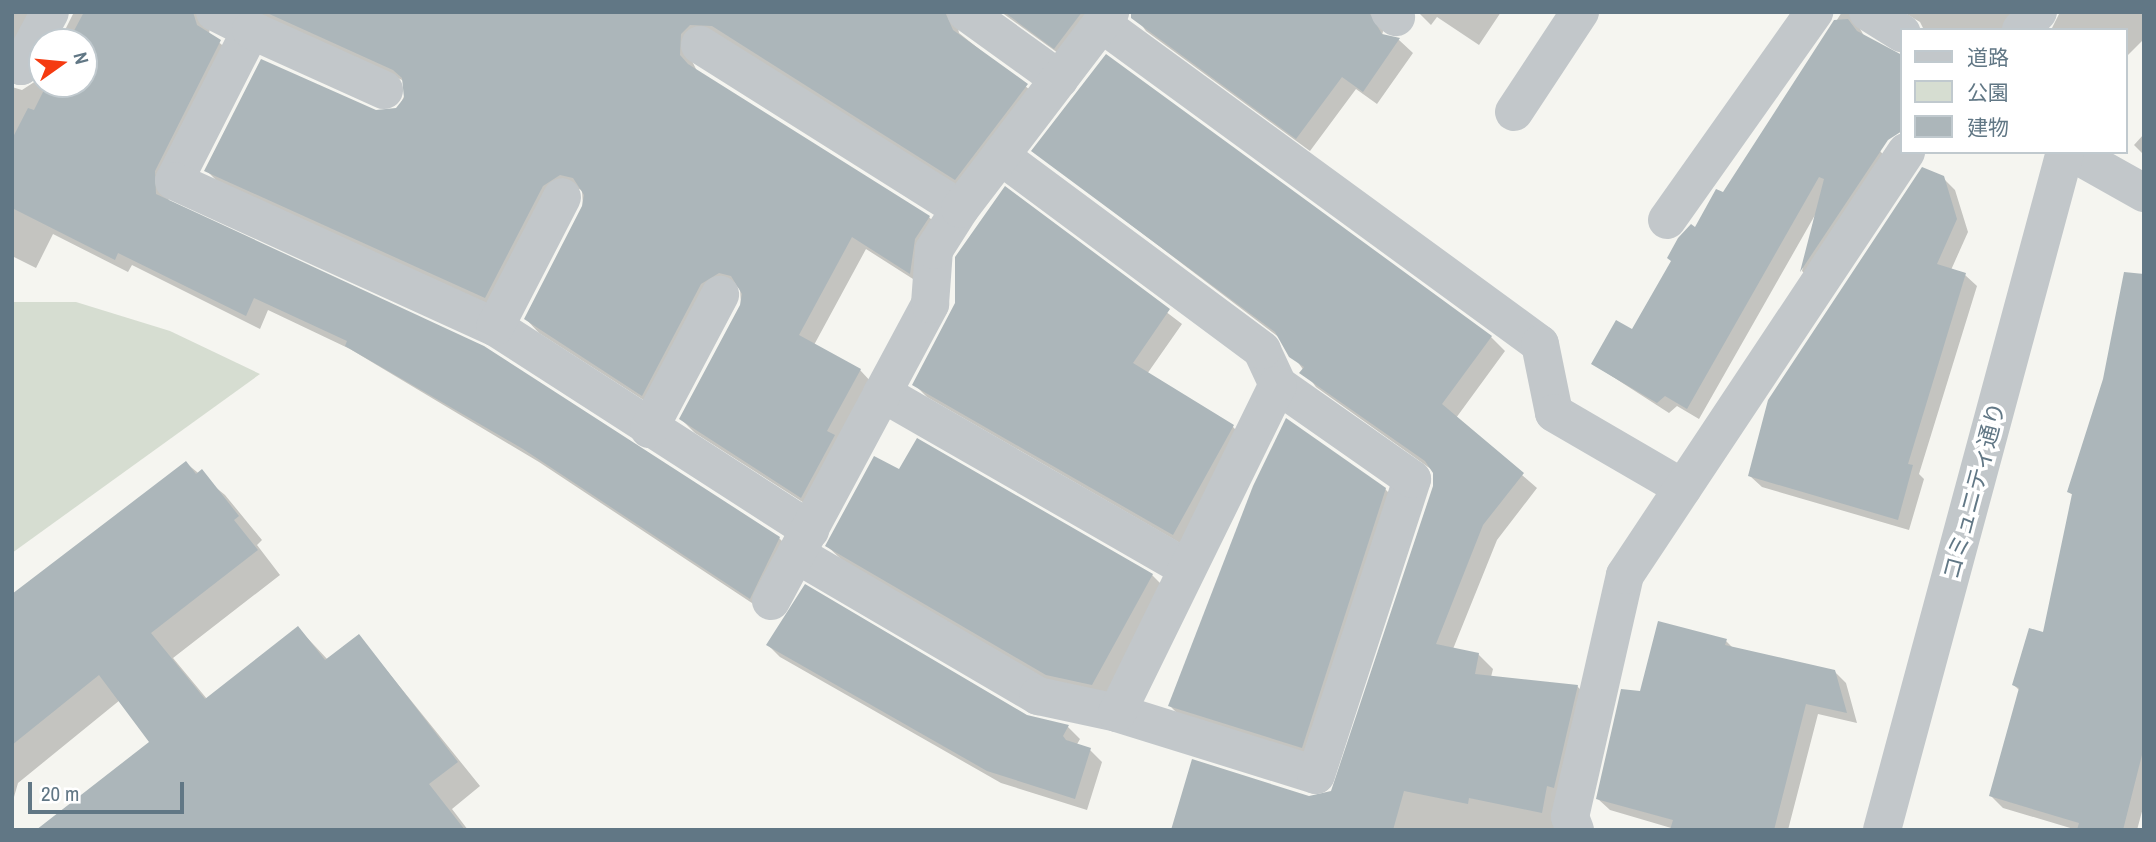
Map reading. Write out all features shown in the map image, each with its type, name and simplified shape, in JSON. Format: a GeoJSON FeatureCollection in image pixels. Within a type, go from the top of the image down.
{"type":"FeatureCollection","features":[{"type":"Feature","properties":{"kind":"street"},"geometry":{"type":"LineString","coordinates":[[12,62],[21,66],[50,12]]}},
{"type":"Feature","properties":{"kind":"street"},"geometry":{"type":"LineString","coordinates":[[215,12],[384,90]]}},
{"type":"Feature","properties":{"kind":"street"},"geometry":{"type":"LineString","coordinates":[[966,12],[1059,79]]}},
{"type":"Feature","properties":{"kind":"street"},"geometry":{"type":"LineString","coordinates":[[1514,112],[1580,12]]}},
{"type":"Feature","properties":{"kind":"street"},"geometry":{"type":"LineString","coordinates":[[1667,220],[1814,12]]}},
{"type":"Feature","properties":{"kind":"street"},"geometry":{"type":"LineString","coordinates":[[1868,12],[1900,32]]}},
{"type":"Feature","properties":{"kind":"street"},"geometry":{"type":"LineString","coordinates":[[2023,28],[2038,12]]}},
{"type":"Feature","properties":{"kind":"street"},"geometry":{"type":"LineString","coordinates":[[771,601],[930,304],[934,250],[960,209],[1106,18],[1540,344],[1554,413],[1683,488]]}},
{"type":"Feature","properties":{"kind":"street"},"geometry":{"type":"LineString","coordinates":[[251,30],[174,181],[495,327],[649,429],[803,542],[1038,696],[1117,713],[1316,775],[1412,479],[1278,385],[1262,350],[1002,157]]}},
{"type":"Feature","properties":{"kind":"street"},"geometry":{"type":"LineString","coordinates":[[700,45],[960,209]]}},
{"type":"Feature","properties":{"kind":"street"},"geometry":{"type":"LineString","coordinates":[[1575,830],[1570,817],[1625,575],[1905,154]]}},
{"type":"Feature","properties":{"kind":"street","name":"コミュニティ通り"},"geometry":{"type":"LineString","coordinates":[[1882,830],[2064,154]]}},
{"type":"Feature","properties":{"kind":"street"},"geometry":{"type":"LineString","coordinates":[[2075,154],[2144,193]]}},
{"type":"Feature","properties":{"kind":"street"},"geometry":{"type":"LineString","coordinates":[[495,327],[562,197]]}},
{"type":"Feature","properties":{"kind":"street"},"geometry":{"type":"LineString","coordinates":[[649,429],[720,295]]}},
{"type":"Feature","properties":{"kind":"street"},"geometry":{"type":"LineString","coordinates":[[1117,713],[1185,567],[1278,385]]}},
{"type":"Feature","properties":{"kind":"street"},"geometry":{"type":"LineString","coordinates":[[882,393],[1185,567]]}},
{"type":"Feature","properties":{"kind":"green space"},"geometry":{"type":"Polygon","coordinates":[[[12,302],[76,302],[170,331],[260,374],[12,553],[12,302]]]}},
{"type":"Feature","properties":{"kind":"building"},"geometry":{"type":"Polygon","coordinates":[[[84,12],[193,12],[197,25],[221,40],[155,171],[156,194],[484,346],[780,537],[750,599],[523,449],[345,346],[347,341],[254,298],[246,316],[118,253],[115,260],[12,208],[12,139],[28,108],[34,110],[40,98],[98,98],[98,28],[75,28],[84,12]]]}},
{"type":"Feature","properties":{"kind":"building"},"geometry":{"type":"Polygon","coordinates":[[[265,12],[945,12],[953,30],[1028,84],[955,180],[712,26],[690,25],[681,34],[680,55],[688,64],[930,216],[915,239],[910,274],[852,237],[799,335],[861,369],[827,431],[835,435],[801,498],[679,419],[740,305],[742,294],[731,276],[719,273],[701,284],[642,396],[524,319],[582,206],[584,195],[573,178],[560,175],[543,186],[485,298],[204,171],[261,59],[376,110],[396,108],[404,98],[402,78],[393,70],[265,12]]]}},
{"type":"Feature","properties":{"kind":"building"},"geometry":{"type":"Polygon","coordinates":[[[1004,12],[1082,12],[1054,49],[1004,12]]]}},
{"type":"Feature","properties":{"kind":"building"},"geometry":{"type":"Polygon","coordinates":[[[1131,12],[1369,12],[1382,34],[1400,38],[1363,92],[1342,77],[1296,139],[1131,18],[1131,12]]]}},
{"type":"Feature","properties":{"kind":"building"},"geometry":{"type":"Polygon","coordinates":[[[1848,19],[1857,31],[1900,54],[1900,132],[1888,140],[1800,272],[1824,179],[1819,177],[1687,409],[1665,396],[1657,403],[1591,364],[1616,320],[1632,329],[1671,261],[1667,258],[1678,238],[1691,224],[1695,227],[1716,189],[1723,192],[1834,20],[1848,19]]]}},
{"type":"Feature","properties":{"kind":"building"},"geometry":{"type":"Polygon","coordinates":[[[1106,54],[1492,336],[1442,404],[1524,473],[1483,525],[1436,644],[1479,653],[1475,674],[1578,685],[1554,788],[1547,786],[1542,813],[1469,798],[1468,804],[1404,791],[1393,830],[1171,830],[1192,759],[1309,796],[1331,791],[1433,486],[1433,473],[1425,461],[1299,373],[1304,367],[1289,357],[1275,332],[1031,151],[1106,54]]]}},
{"type":"Feature","properties":{"kind":"building"},"geometry":{"type":"Polygon","coordinates":[[[1922,167],[1944,176],[1957,219],[1937,264],[1966,273],[1908,464],[1913,465],[1898,520],[1748,476],[1768,400],[1922,167]]]}},
{"type":"Feature","properties":{"kind":"building"},"geometry":{"type":"Polygon","coordinates":[[[1005,186],[1170,309],[1133,363],[1234,425],[1173,535],[912,385],[955,303],[955,257],[1005,186]]]}},
{"type":"Feature","properties":{"kind":"building"},"geometry":{"type":"Polygon","coordinates":[[[2124,272],[2144,274],[2144,747],[2123,830],[2077,830],[2079,823],[1989,796],[2019,688],[2012,685],[2029,628],[2043,632],[2072,494],[2067,492],[2103,379],[2124,272]]]}},
{"type":"Feature","properties":{"kind":"building"},"geometry":{"type":"Polygon","coordinates":[[[1286,418],[1386,488],[1302,748],[1168,706],[1253,486],[1286,418]]]}},
{"type":"Feature","properties":{"kind":"building"},"geometry":{"type":"Polygon","coordinates":[[[917,438],[1153,574],[1092,685],[1046,675],[825,546],[874,456],[899,469],[917,438]]]}},
{"type":"Feature","properties":{"kind":"building"},"geometry":{"type":"Polygon","coordinates":[[[186,461],[196,474],[202,469],[239,516],[234,520],[258,550],[151,633],[205,699],[298,626],[325,660],[359,634],[458,762],[429,784],[465,830],[36,830],[149,742],[99,675],[12,745],[12,594],[186,461]]]}},
{"type":"Feature","properties":{"kind":"building"},"geometry":{"type":"Polygon","coordinates":[[[805,584],[1027,715],[1069,725],[1063,736],[1066,740],[1091,748],[1075,799],[987,771],[766,645],[805,584]]]}},
{"type":"Feature","properties":{"kind":"building"},"geometry":{"type":"Polygon","coordinates":[[[1658,621],[1727,639],[1725,645],[1835,670],[1847,713],[1806,704],[1774,830],[1670,830],[1673,820],[1596,799],[1621,689],[1640,691],[1658,621]]]}}]}
